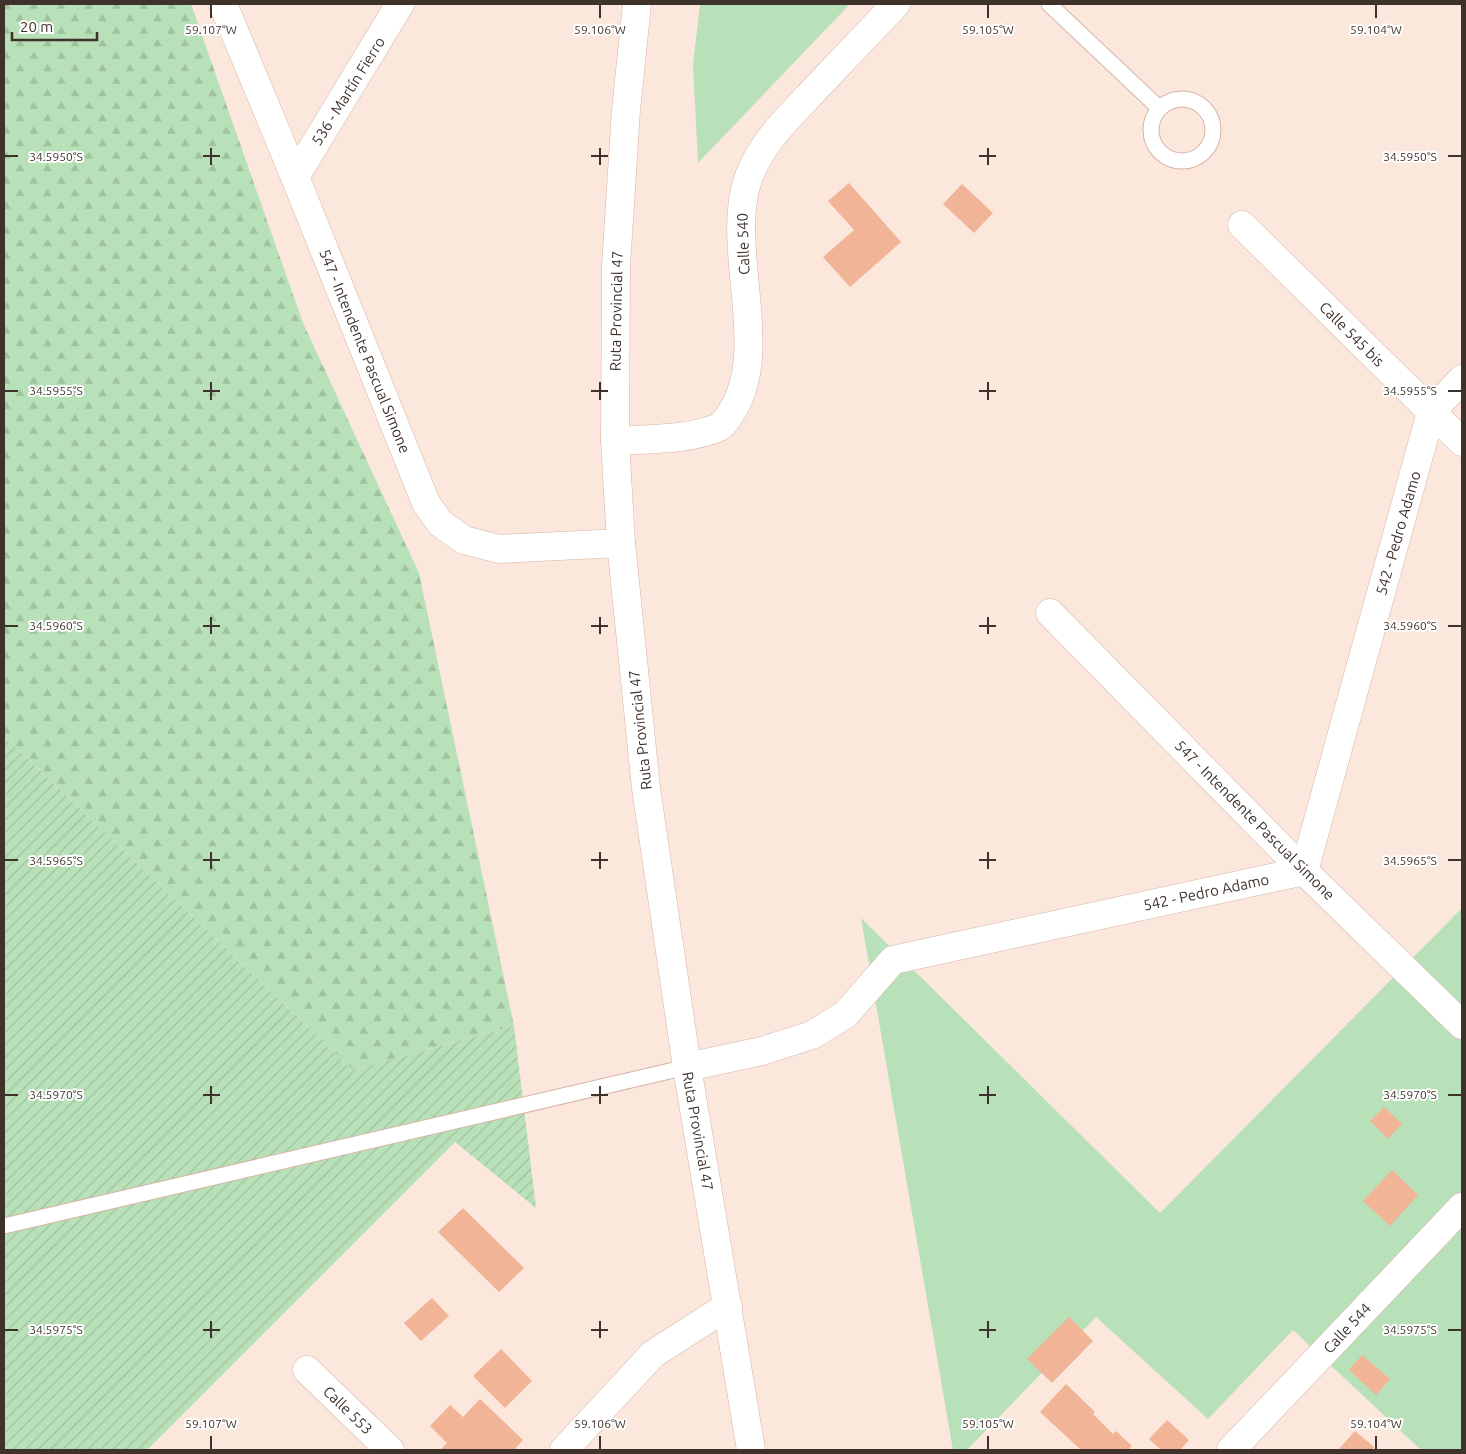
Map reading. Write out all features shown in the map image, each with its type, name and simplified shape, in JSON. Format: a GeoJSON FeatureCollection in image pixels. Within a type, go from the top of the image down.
{"type":"FeatureCollection","features":[{"type":"Feature","properties":{"kind":"street","name":"547 - Intendente Pascual Simone"},"geometry":{"type":"LineString","coordinates":[[223,4],[295,177],[426,503],[440,523],[464,540],[499,549],[621,543]]}},
{"type":"Feature","properties":{"kind":"street","name":"536 - Martín Fierro"},"geometry":{"type":"LineString","coordinates":[[295,177],[400,4]]}},
{"type":"Feature","properties":{"kind":"street","name":"Ruta Provincial 47"},"geometry":{"type":"LineString","coordinates":[[637,4],[626,110],[616,266],[615,441],[621,543],[646,788],[687,1067],[751,1450]]}},
{"type":"Feature","properties":{"kind":"street","name":"Calle 540"},"geometry":{"type":"LineString","coordinates":[[615,441],[697,435],[722,427],[733,411],[745,381],[748,354],[742,207],[748,180],[757,159],[774,132],[896,4]]}},
{"type":"Feature","properties":{"kind":"street","name":"Calle 545 bis"},"geometry":{"type":"LineString","coordinates":[[1242,225],[1462,442]]}},
{"type":"Feature","properties":{"kind":"street","name":"542 - Pedro Adamo"},"geometry":{"type":"LineString","coordinates":[[687,1067],[762,1051],[812,1035],[846,1014],[893,960],[1304,871],[1431,412],[1462,379]]}},
{"type":"Feature","properties":{"kind":"street","name":"547 - Intendente Pascual Simone"},"geometry":{"type":"LineString","coordinates":[[1050,613],[1304,871],[1462,1025]]}},
{"type":"Feature","properties":{"kind":"street","name":"Calle 544"},"geometry":{"type":"LineString","coordinates":[[1231,1450],[1462,1207]]}},
{"type":"Feature","properties":{"kind":"street"},"geometry":{"type":"LineString","coordinates":[[564,1450],[654,1354],[728,1306]]}},
{"type":"Feature","properties":{"kind":"street","name":"Calle 553"},"geometry":{"type":"LineString","coordinates":[[307,1370],[390,1450]]}},
{"type":"Feature","properties":{"kind":"lane"},"geometry":{"type":"LineString","coordinates":[[1049,4],[1160,108]]}},
{"type":"Feature","properties":{"kind":"lane"},"geometry":{"type":"LineString","coordinates":[[1178,99],[1189,99],[1199,103],[1207,110],[1212,119],[1214,130],[1212,140],[1206,150],[1190,160],[1180,161],[1161,153],[1151,136],[1154,116],[1160,108],[1168,102],[1178,99]]}},
{"type":"Feature","properties":{"kind":"lane"},"geometry":{"type":"LineString","coordinates":[[4,1226],[687,1067]]}},
{"type":"Feature","properties":{"kind":"green space"},"geometry":{"type":"Polygon","coordinates":[[[4,4],[191,4],[303,323],[419,573],[514,1026],[353,1070],[4,736],[4,4]]]}},
{"type":"Feature","properties":{"kind":"green space"},"geometry":{"type":"Polygon","coordinates":[[[700,4],[850,4],[698,163],[693,65],[700,4]]]}},
{"type":"Feature","properties":{"kind":"green space"},"geometry":{"type":"Polygon","coordinates":[[[4,736],[353,1070],[514,1026],[536,1208],[455,1142],[147,1450],[4,1450],[4,736]]]}},
{"type":"Feature","properties":{"kind":"green space"},"geometry":{"type":"Polygon","coordinates":[[[1462,908],[1462,1450],[1421,1450],[1293,1330],[1208,1419],[1096,1317],[967,1450],[953,1450],[861,918],[1160,1213],[1462,908]]]}},
{"type":"Feature","properties":{"kind":"building"},"geometry":{"type":"Polygon","coordinates":[[[849,183],[901,242],[850,287],[823,257],[854,230],[828,201],[849,183]]]}},
{"type":"Feature","properties":{"kind":"building"},"geometry":{"type":"Polygon","coordinates":[[[962,184],[993,213],[974,233],[943,204],[962,184]]]}},
{"type":"Feature","properties":{"kind":"building"},"geometry":{"type":"Polygon","coordinates":[[[1384,1107],[1402,1124],[1388,1139],[1370,1121],[1384,1107]]]}},
{"type":"Feature","properties":{"kind":"building"},"geometry":{"type":"Polygon","coordinates":[[[1392,1170],[1418,1195],[1390,1226],[1363,1201],[1392,1170]]]}},
{"type":"Feature","properties":{"kind":"building"},"geometry":{"type":"Polygon","coordinates":[[[463,1208],[524,1268],[499,1292],[438,1232],[463,1208]]]}},
{"type":"Feature","properties":{"kind":"building"},"geometry":{"type":"Polygon","coordinates":[[[432,1298],[449,1316],[421,1341],[404,1323],[432,1298]]]}},
{"type":"Feature","properties":{"kind":"building"},"geometry":{"type":"Polygon","coordinates":[[[1069,1317],[1093,1341],[1052,1383],[1027,1359],[1069,1317]]]}},
{"type":"Feature","properties":{"kind":"building"},"geometry":{"type":"Polygon","coordinates":[[[501,1349],[532,1381],[505,1408],[473,1376],[501,1349]]]}},
{"type":"Feature","properties":{"kind":"building"},"geometry":{"type":"Polygon","coordinates":[[[1362,1355],[1390,1379],[1376,1395],[1349,1370],[1362,1355]]]}},
{"type":"Feature","properties":{"kind":"building"},"geometry":{"type":"Polygon","coordinates":[[[1066,1384],[1095,1412],[1093,1414],[1113,1434],[1116,1431],[1132,1446],[1128,1450],[1081,1450],[1040,1412],[1066,1384]]]}},
{"type":"Feature","properties":{"kind":"building"},"geometry":{"type":"Polygon","coordinates":[[[480,1399],[523,1440],[514,1450],[440,1450],[447,1443],[430,1426],[450,1405],[463,1417],[480,1399]]]}},
{"type":"Feature","properties":{"kind":"building"},"geometry":{"type":"Polygon","coordinates":[[[1167,1420],[1189,1440],[1180,1450],[1161,1450],[1149,1439],[1167,1420]]]}},
{"type":"Feature","properties":{"kind":"building"},"geometry":{"type":"Polygon","coordinates":[[[1355,1431],[1374,1447],[1372,1450],[1338,1450],[1355,1431]]]}}]}
